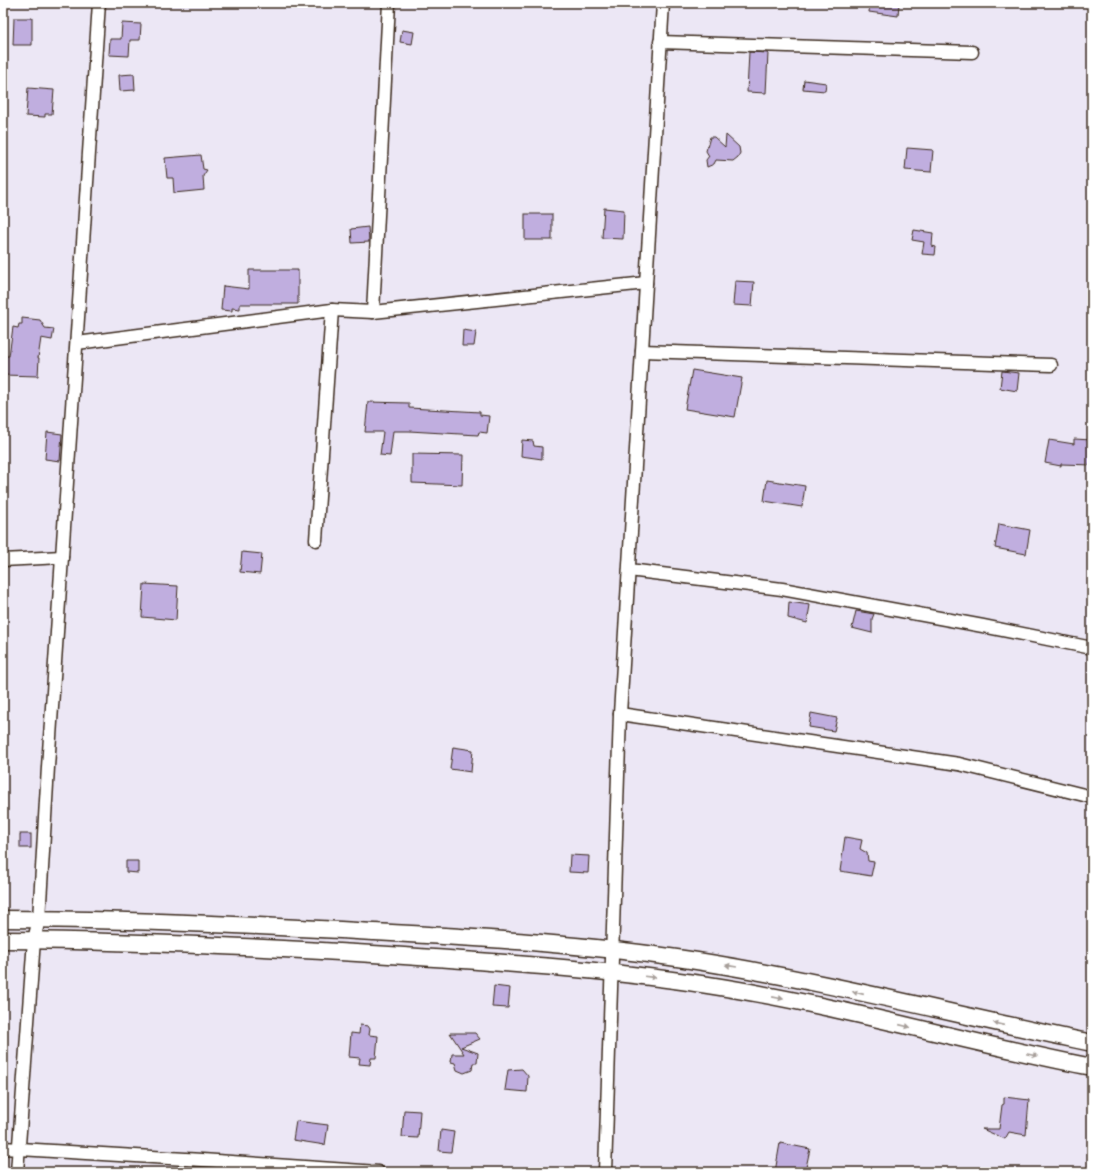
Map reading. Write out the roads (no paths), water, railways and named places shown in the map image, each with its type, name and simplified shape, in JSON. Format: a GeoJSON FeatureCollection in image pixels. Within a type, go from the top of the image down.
{"type":"FeatureCollection","features":[{"type":"Feature","properties":{"kind":"main road"},"geometry":{"type":"LineString","coordinates":[[3,919],[215,924],[322,929],[466,937],[612,950],[696,961],[780,975],[1092,1043]]}},
{"type":"Feature","properties":{"kind":"main road"},"geometry":{"type":"LineString","coordinates":[[3,940],[134,943],[346,952],[611,972],[781,998],[1092,1067]]}},
{"type":"Feature","properties":{"kind":"street"},"geometry":{"type":"LineString","coordinates":[[17,1172],[34,940],[39,919],[99,3]]}},
{"type":"Feature","properties":{"kind":"street"},"geometry":{"type":"LineString","coordinates":[[373,312],[389,3]]}},
{"type":"Feature","properties":{"kind":"street"},"geometry":{"type":"LineString","coordinates":[[605,1172],[620,714],[662,3]]}},
{"type":"Feature","properties":{"kind":"street"},"geometry":{"type":"LineString","coordinates":[[660,42],[972,52]]}},
{"type":"Feature","properties":{"kind":"street"},"geometry":{"type":"LineString","coordinates":[[76,343],[332,310],[373,312],[646,283]]}},
{"type":"Feature","properties":{"kind":"street"},"geometry":{"type":"LineString","coordinates":[[316,540],[332,310]]}},
{"type":"Feature","properties":{"kind":"street"},"geometry":{"type":"LineString","coordinates":[[642,351],[1051,365]]}},
{"type":"Feature","properties":{"kind":"street"},"geometry":{"type":"LineString","coordinates":[[3,560],[62,558]]}},
{"type":"Feature","properties":{"kind":"street"},"geometry":{"type":"LineString","coordinates":[[629,570],[782,589],[983,626],[1092,648]]}},
{"type":"Feature","properties":{"kind":"street"},"geometry":{"type":"LineString","coordinates":[[620,714],[960,764],[1092,797]]}},
{"type":"Feature","properties":{"kind":"street"},"geometry":{"type":"LineString","coordinates":[[3,1148],[202,1160],[321,1170],[378,1172]]}}]}
